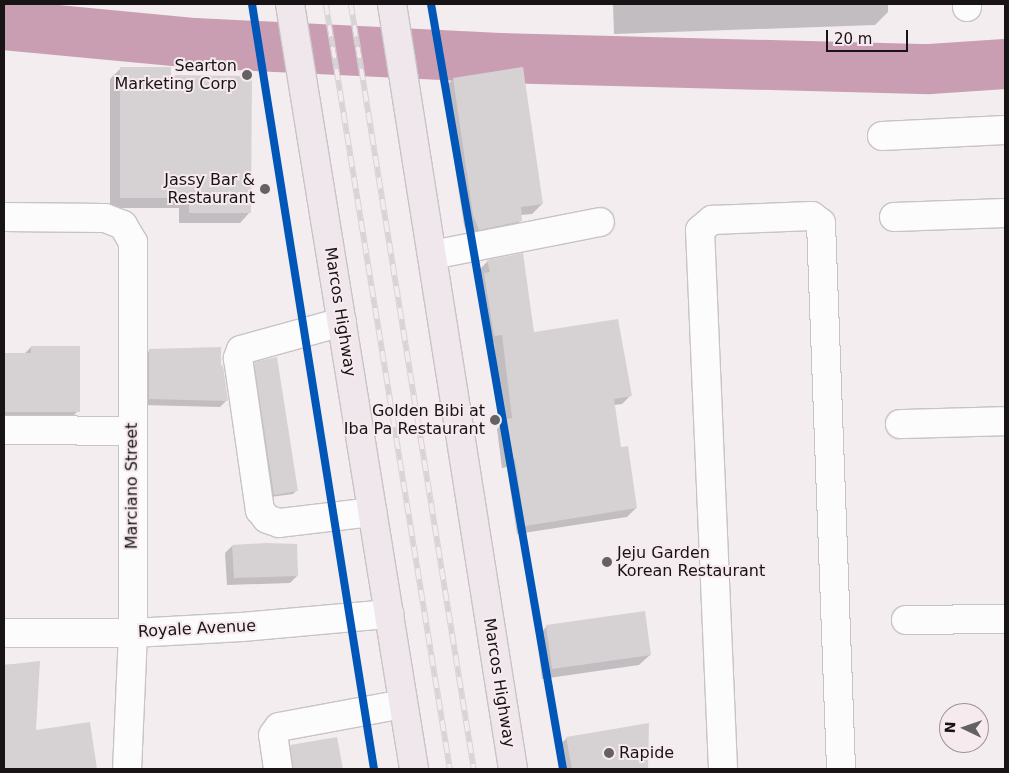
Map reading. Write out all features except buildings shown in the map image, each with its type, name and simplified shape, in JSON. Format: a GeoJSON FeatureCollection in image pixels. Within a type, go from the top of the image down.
{"type":"FeatureCollection","features":[{"type":"Feature","properties":{"kind":"main road","name":"Marcos Highway"},"geometry":{"type":"LineString","coordinates":[[393,10],[513,769]]}},
{"type":"Feature","properties":{"kind":"main road","name":"Marcos Highway"},"geometry":{"type":"LineString","coordinates":[[291,11],[414,769]]}},
{"type":"Feature","properties":{"kind":"street"},"geometry":{"type":"LineString","coordinates":[[882,136],[1005,130]]}},
{"type":"Feature","properties":{"kind":"street"},"geometry":{"type":"LineString","coordinates":[[894,217],[1005,213]]}},
{"type":"Feature","properties":{"kind":"street"},"geometry":{"type":"LineString","coordinates":[[723,769],[700,230],[712,220],[812,216],[821,223],[841,769]]}},
{"type":"Feature","properties":{"kind":"street","name":"Marciano Street"},"geometry":{"type":"LineString","coordinates":[[4,217],[105,218],[123,225],[133,242],[133,633],[127,769]]}},
{"type":"Feature","properties":{"kind":"street"},"geometry":{"type":"LineString","coordinates":[[432,255],[600,222]]}},
{"type":"Feature","properties":{"kind":"street"},"geometry":{"type":"LineString","coordinates":[[342,322],[241,350],[238,358],[260,510],[267,519],[278,523],[372,512]]}},
{"type":"Feature","properties":{"kind":"street"},"geometry":{"type":"LineString","coordinates":[[900,424],[1005,420]]}},
{"type":"Feature","properties":{"kind":"street"},"geometry":{"type":"LineString","coordinates":[[4,430],[132,431]]}},
{"type":"Feature","properties":{"kind":"street","name":"Royale Avenue"},"geometry":{"type":"LineString","coordinates":[[4,633],[133,633],[389,614]]}},
{"type":"Feature","properties":{"kind":"street"},"geometry":{"type":"LineString","coordinates":[[906,620],[1005,619]]}},
{"type":"Feature","properties":{"kind":"street"},"geometry":{"type":"LineString","coordinates":[[278,769],[273,734],[279,727],[403,704]]}},
{"type":"Feature","properties":{"kind":"waterway"},"geometry":{"type":"LineString","coordinates":[[4,25],[195,43],[500,58],[930,69],[1005,64]]}},
{"type":"Feature","properties":{"kind":"railway"},"geometry":{"type":"LineString","coordinates":[[326,4],[450,769]]}},
{"type":"Feature","properties":{"kind":"railway"},"geometry":{"type":"LineString","coordinates":[[351,4],[474,769]]}},
{"type":"Feature","properties":{"kind":"cycle path"},"geometry":{"type":"LineString","coordinates":[[252,4],[374,769]]}},
{"type":"Feature","properties":{"kind":"cycle path"},"geometry":{"type":"LineString","coordinates":[[431,4],[563,769]]}},
{"type":"Feature","properties":{"kind":"place","name":"Searton Marketing Corp"},"geometry":{"type":"Point","coordinates":[247,75]}},
{"type":"Feature","properties":{"kind":"place","name":"Jassy Bar & Restaurant"},"geometry":{"type":"Point","coordinates":[265,189]}},
{"type":"Feature","properties":{"kind":"place","name":"Golden Bibi at Iba Pa Restaurant"},"geometry":{"type":"Point","coordinates":[495,420]}},
{"type":"Feature","properties":{"kind":"place","name":"Jeju Garden Korean Restaurant"},"geometry":{"type":"Point","coordinates":[607,562]}},
{"type":"Feature","properties":{"kind":"place","name":"Rapide"},"geometry":{"type":"Point","coordinates":[609,753]}}]}
